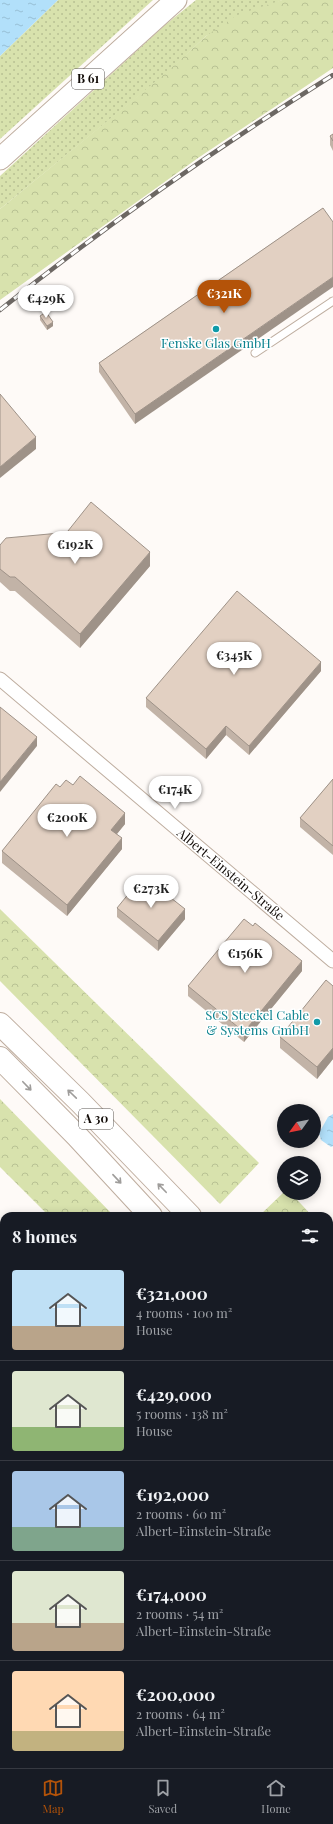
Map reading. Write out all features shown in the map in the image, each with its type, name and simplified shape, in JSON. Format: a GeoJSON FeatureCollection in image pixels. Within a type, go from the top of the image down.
{"type":"FeatureCollection","features":[{"type":"Feature","properties":{"kind":"highway","name":"A 30"},"geometry":{"type":"LineString","coordinates":[[0,1024],[80,1102],[186,1212]]}},
{"type":"Feature","properties":{"kind":"highway","name":"A 30"},"geometry":{"type":"LineString","coordinates":[[0,1058],[77,1136],[147,1212]]}},
{"type":"Feature","properties":{"kind":"main road","name":"B 61"},"geometry":{"type":"LineString","coordinates":[[0,159],[176,0]]}},
{"type":"Feature","properties":{"kind":"street","name":"Albert-Einstein-Straße"},"geometry":{"type":"LineString","coordinates":[[0,679],[333,961]]}},
{"type":"Feature","properties":{"kind":"lane"},"geometry":{"type":"LineString","coordinates":[[255,353],[333,301]]}},
{"type":"Feature","properties":{"kind":"green space"},"geometry":{"type":"Polygon","coordinates":[[[58,0],[153,0],[0,139],[0,56],[58,0]]]}},
{"type":"Feature","properties":{"kind":"green space"},"geometry":{"type":"Polygon","coordinates":[[[196,0],[282,0],[206,36],[168,72],[0,209],[0,176],[165,25],[196,0]]]}},
{"type":"Feature","properties":{"kind":"green space"},"geometry":{"type":"Polygon","coordinates":[[[282,0],[333,0],[333,68],[198,158],[0,300],[0,209],[167,72],[206,36],[237,15],[282,0]]]}},
{"type":"Feature","properties":{"kind":"green space"},"geometry":{"type":"Polygon","coordinates":[[[0,909],[259,1163],[220,1204],[0,981],[0,909]]]}},
{"type":"Feature","properties":{"kind":"green space"},"geometry":{"type":"Polygon","coordinates":[[[0,1099],[110,1212],[45,1212],[0,1167],[0,1099]]]}},
{"type":"Feature","properties":{"kind":"green space"},"geometry":{"type":"Polygon","coordinates":[[[277,1199],[277,1200],[297,1200],[308,1212],[263,1212],[277,1199]]]}},
{"type":"Feature","properties":{"kind":"water"},"geometry":{"type":"Polygon","coordinates":[[[0,0],[58,0],[0,56],[0,0]]]}},
{"type":"Feature","properties":{"kind":"water"},"geometry":{"type":"Polygon","coordinates":[[[333,1114],[333,1146],[331,1147],[321,1140],[321,1129],[328,1117],[333,1114]]]}},
{"type":"Feature","properties":{"kind":"building"},"geometry":{"type":"Polygon","coordinates":[[[333,134],[333,141],[330,136],[333,134]]]}},
{"type":"Feature","properties":{"kind":"building","name":"Fenske Glas GmbH"},"geometry":{"type":"Polygon","coordinates":[[[323,208],[333,222],[333,277],[135,414],[99,363],[323,208]]]}},
{"type":"Feature","properties":{"kind":"building"},"geometry":{"type":"Polygon","coordinates":[[[46,312],[53,322],[47,326],[40,316],[46,312]]]}},
{"type":"Feature","properties":{"kind":"building"},"geometry":{"type":"Polygon","coordinates":[[[0,394],[36,437],[0,467],[0,394]]]}},
{"type":"Feature","properties":{"kind":"building"},"geometry":{"type":"Polygon","coordinates":[[[91,502],[150,552],[80,634],[15,577],[10,577],[0,569],[0,545],[6,538],[60,533],[64,536],[91,502]]]}},
{"type":"Feature","properties":{"kind":"building"},"geometry":{"type":"Polygon","coordinates":[[[237,591],[321,662],[249,746],[226,726],[206,749],[146,698],[237,591]]]}},
{"type":"Feature","properties":{"kind":"building"},"geometry":{"type":"Polygon","coordinates":[[[0,707],[37,737],[0,782],[0,707]]]}},
{"type":"Feature","properties":{"kind":"building"},"geometry":{"type":"Polygon","coordinates":[[[80,776],[125,813],[111,830],[122,838],[67,905],[2,851],[56,784],[60,787],[66,780],[73,785],[80,776]]]}},
{"type":"Feature","properties":{"kind":"building"},"geometry":{"type":"Polygon","coordinates":[[[333,779],[333,846],[300,818],[333,779]]]}},
{"type":"Feature","properties":{"kind":"building"},"geometry":{"type":"Polygon","coordinates":[[[143,876],[185,909],[158,941],[117,908],[143,876]]]}},
{"type":"Feature","properties":{"kind":"building"},"geometry":{"type":"Polygon","coordinates":[[[244,919],[253,926],[255,923],[302,961],[244,1032],[188,986],[244,919]]]}},
{"type":"Feature","properties":{"kind":"building","name":"SCS Steckel Cable & Systems GmbH"},"geometry":{"type":"Polygon","coordinates":[[[326,980],[333,986],[333,1048],[317,1067],[280,1037],[326,980]]]}},
{"type":"Feature","properties":{"kind":"railway"},"geometry":{"type":"LineString","coordinates":[[0,310],[40,278],[163,188],[247,130],[333,75]]}},
{"type":"Feature","properties":{"kind":"place","name":"Fenske Glas GmbH"},"geometry":{"type":"Point","coordinates":[216,329]}},
{"type":"Feature","properties":{"kind":"place","name":"SCS Steckel Cable & Systems GmbH"},"geometry":{"type":"Point","coordinates":[317,1022]}}]}
